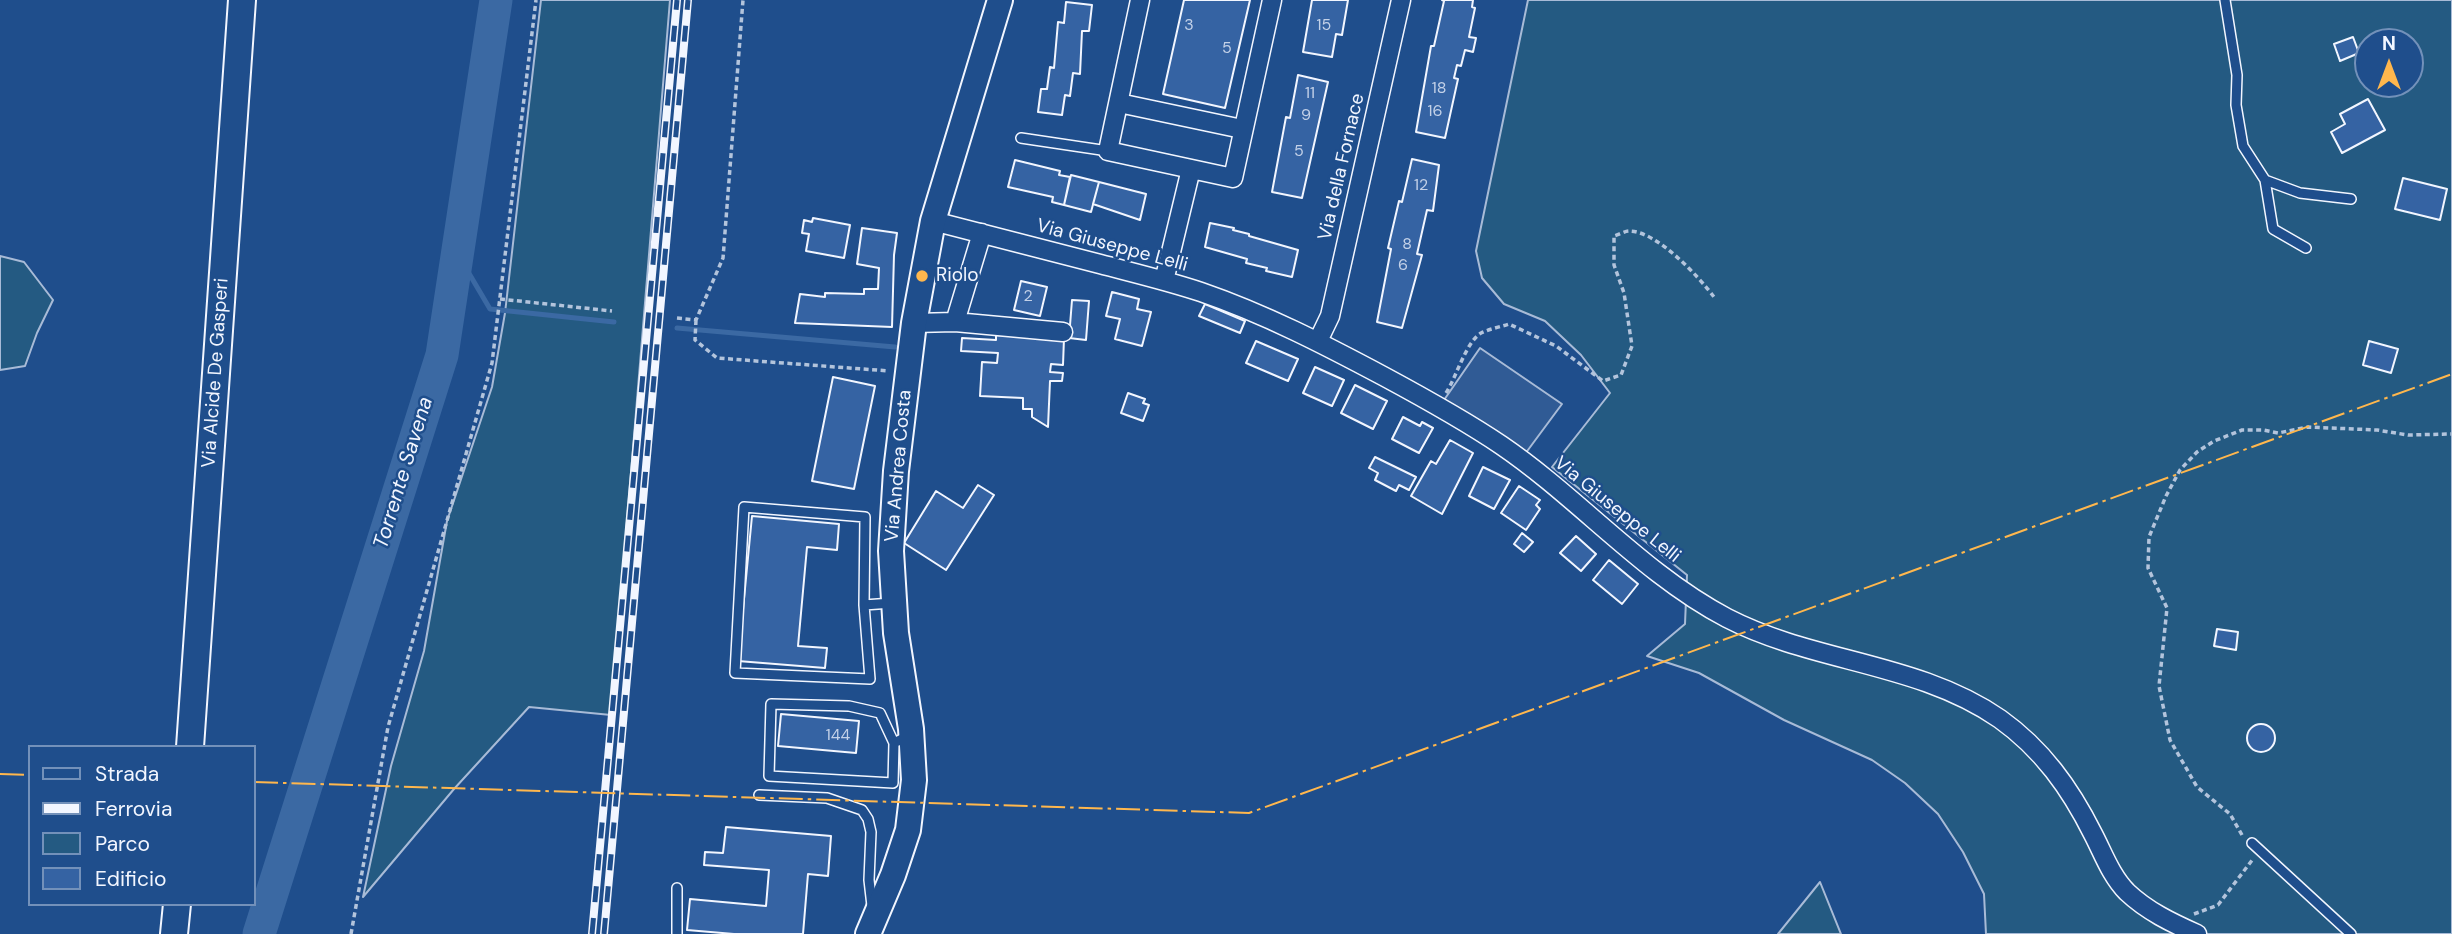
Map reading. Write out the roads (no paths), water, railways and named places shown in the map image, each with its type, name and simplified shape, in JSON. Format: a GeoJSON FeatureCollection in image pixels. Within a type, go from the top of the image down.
{"type":"FeatureCollection","features":[{"type":"Feature","properties":{"kind":"main road","name":"Via Alcide De Gasperi"},"geometry":{"type":"LineString","coordinates":[[190,745],[242,0]]}},
{"type":"Feature","properties":{"kind":"main road","name":"Via Andrea Costa"},"geometry":{"type":"LineString","coordinates":[[871,928],[908,830],[914,780],[903,739],[891,551],[893,503],[914,323],[933,221],[1000,0]]}},
{"type":"Feature","properties":{"kind":"main road"},"geometry":{"type":"LineString","coordinates":[[174,934],[177,906]]}},
{"type":"Feature","properties":{"kind":"street"},"geometry":{"type":"LineString","coordinates":[[1140,0],[1108,151],[1233,178],[1272,0]]}},
{"type":"Feature","properties":{"kind":"street","name":"Via della Fornace"},"geometry":{"type":"LineString","coordinates":[[1318,341],[1330,316],[1401,0]]}},
{"type":"Feature","properties":{"kind":"street"},"geometry":{"type":"LineString","coordinates":[[1119,103],[1242,129]]}},
{"type":"Feature","properties":{"kind":"street"},"geometry":{"type":"LineString","coordinates":[[1164,281],[1191,169]]}},
{"type":"Feature","properties":{"kind":"street","name":"Via Giuseppe Lelli"},"geometry":{"type":"LineString","coordinates":[[933,221],[1164,281],[1223,300],[1318,341],[1437,406],[1501,445],[1670,581],[1725,617],[1776,639],[1895,671],[1944,688],[2001,720],[2054,768],[2077,803],[2125,890],[2149,909],[2197,934]]}},
{"type":"Feature","properties":{"kind":"street"},"geometry":{"type":"LineString","coordinates":[[955,322],[982,233]]}},
{"type":"Feature","properties":{"kind":"street"},"geometry":{"type":"LineString","coordinates":[[914,323],[955,322],[1063,332]]}},
{"type":"Feature","properties":{"kind":"lane"},"geometry":{"type":"LineString","coordinates":[[2225,0],[2237,75],[2236,106],[2243,146],[2264,180],[2273,229],[2306,248]]}},
{"type":"Feature","properties":{"kind":"lane"},"geometry":{"type":"LineString","coordinates":[[1021,138],[1108,151]]}},
{"type":"Feature","properties":{"kind":"lane"},"geometry":{"type":"LineString","coordinates":[[2264,180],[2300,193],[2351,199]]}},
{"type":"Feature","properties":{"kind":"lane"},"geometry":{"type":"LineString","coordinates":[[744,507],[866,517],[864,605],[870,679],[734,673],[744,507]]}},
{"type":"Feature","properties":{"kind":"lane"},"geometry":{"type":"LineString","coordinates":[[864,605],[894,603]]}},
{"type":"Feature","properties":{"kind":"lane"},"geometry":{"type":"LineString","coordinates":[[771,704],[849,706],[880,713],[903,739],[893,783],[769,776],[771,704]]}},
{"type":"Feature","properties":{"kind":"lane"},"geometry":{"type":"LineString","coordinates":[[759,795],[827,798],[862,810],[868,819],[871,832],[871,928]]}},
{"type":"Feature","properties":{"kind":"lane"},"geometry":{"type":"LineString","coordinates":[[2250,844],[2351,934]]}},
{"type":"Feature","properties":{"kind":"lane"},"geometry":{"type":"LineString","coordinates":[[677,888],[677,934]]}},
{"type":"Feature","properties":{"kind":"waterway","name":"Torrente Savena"},"geometry":{"type":"LineString","coordinates":[[259,934],[442,355],[496,0]]}},
{"type":"Feature","properties":{"kind":"waterway"},"geometry":{"type":"LineString","coordinates":[[457,253],[490,309],[614,322]]}},
{"type":"Feature","properties":{"kind":"waterway"},"geometry":{"type":"LineString","coordinates":[[677,328],[895,347]]}},
{"type":"Feature","properties":{"kind":"railway"},"geometry":{"type":"LineString","coordinates":[[592,934],[677,0]]}},
{"type":"Feature","properties":{"kind":"railway"},"geometry":{"type":"LineString","coordinates":[[604,934],[688,0]]}},
{"type":"Feature","properties":{"kind":"place","name":"Riolo"},"geometry":{"type":"Point","coordinates":[922,276]}}]}
